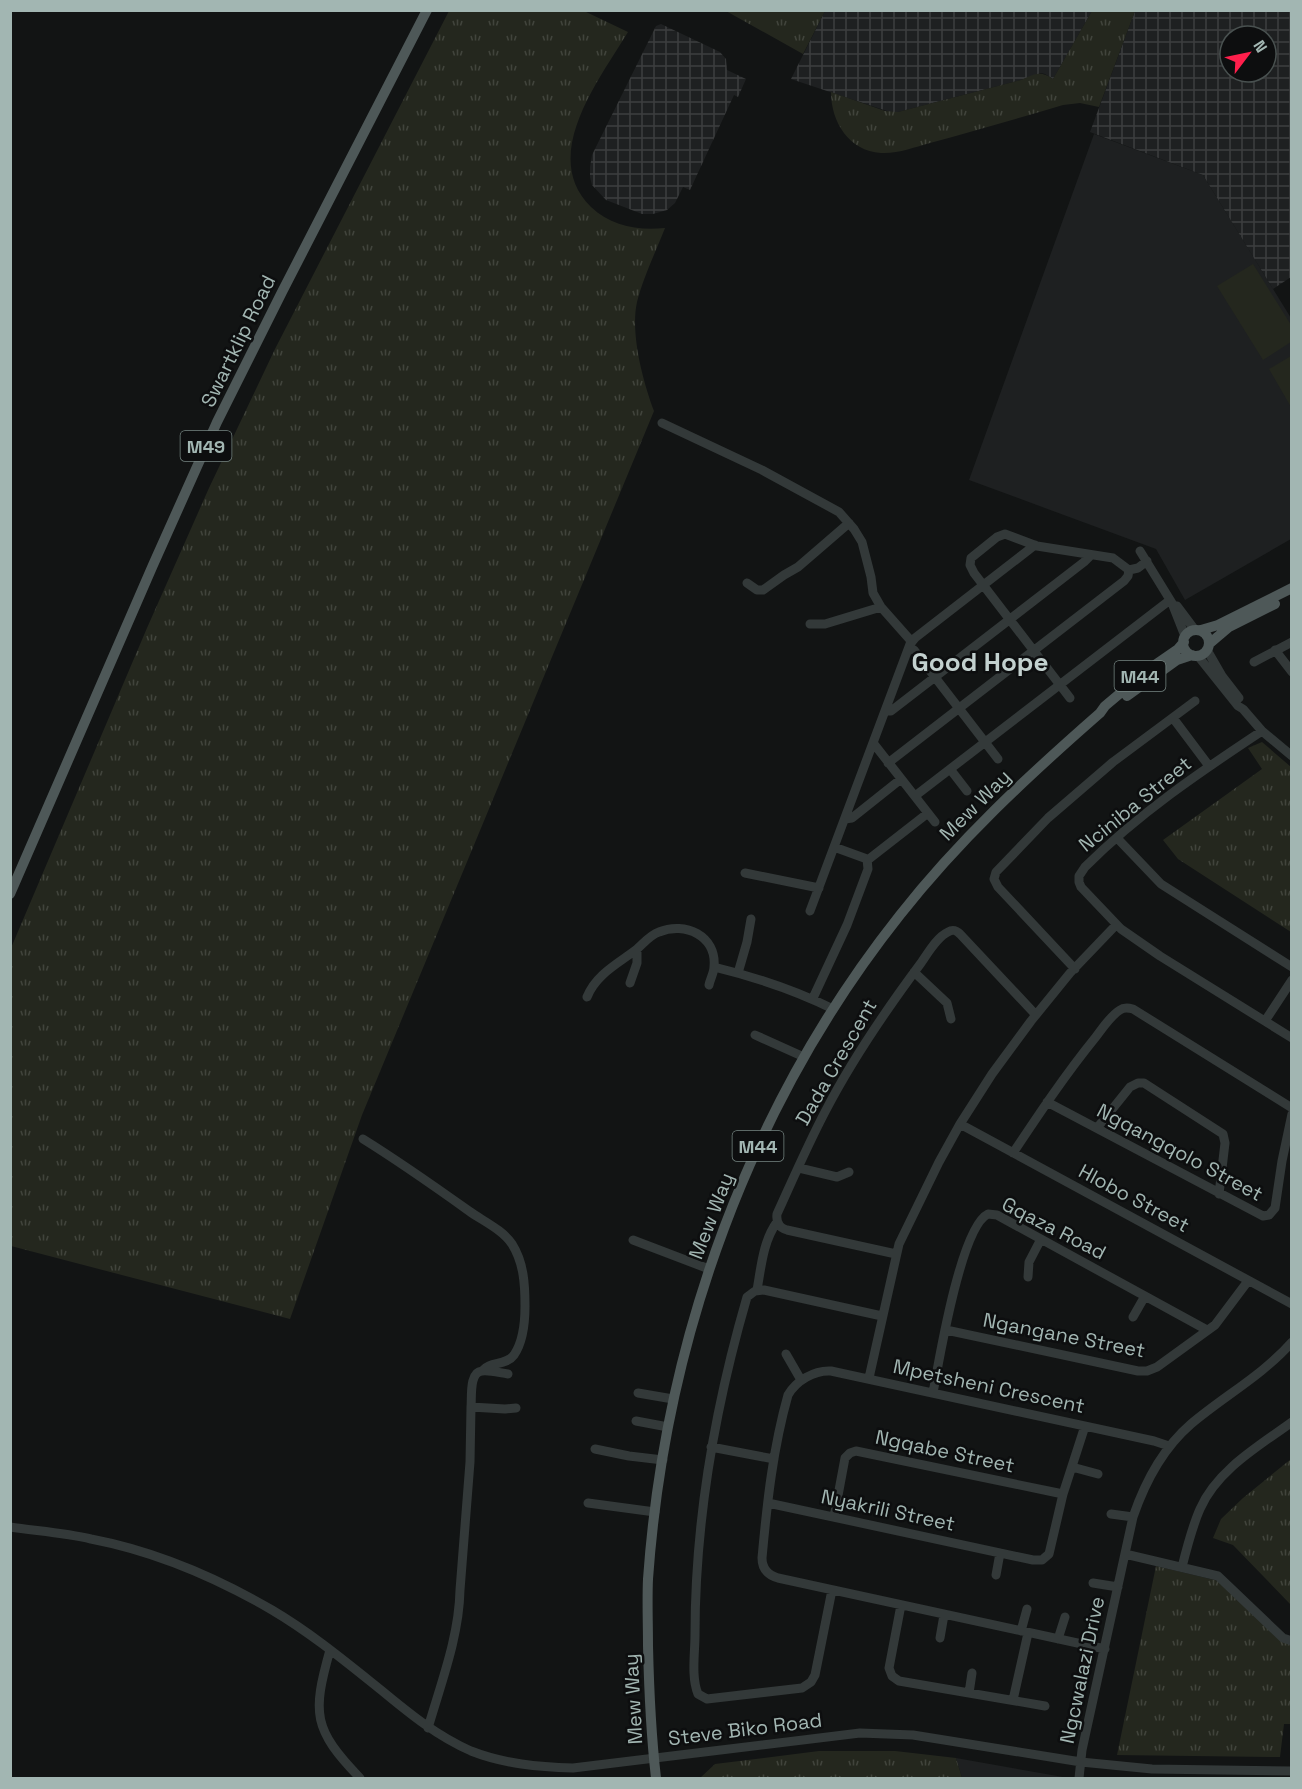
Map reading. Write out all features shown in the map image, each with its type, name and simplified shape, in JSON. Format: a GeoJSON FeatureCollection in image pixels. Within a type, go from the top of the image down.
{"type":"FeatureCollection","features":[{"type":"Feature","properties":{"kind":"main road","name":"Swartklip Road"},"geometry":{"type":"LineString","coordinates":[[10,894],[167,533],[222,413],[427,10]]}},
{"type":"Feature","properties":{"kind":"main road","name":"Mew Way"},"geometry":{"type":"LineString","coordinates":[[656,1779],[649,1686],[648,1581],[655,1512],[673,1399],[693,1320],[721,1235],[758,1144],[804,1057],[833,1009],[876,947],[943,863],[1007,797],[1105,706],[1142,674],[1178,649],[1191,634],[1218,626],[1292,588]]}},
{"type":"Feature","properties":{"kind":"main road","name":"Mew Way"},"geometry":{"type":"LineString","coordinates":[[1100,713],[1106,712],[1177,660],[1202,651],[1229,627],[1292,596]]}},
{"type":"Feature","properties":{"kind":"main road"},"geometry":{"type":"LineString","coordinates":[[1191,634],[1208,636],[1202,651]]}},
{"type":"Feature","properties":{"kind":"main road","name":"M44"},"geometry":{"type":"LineString","coordinates":[[1191,634],[1186,650],[1202,651]]}},
{"type":"Feature","properties":{"kind":"street"},"geometry":{"type":"LineString","coordinates":[[662,423],[762,470],[839,512],[862,542],[873,593],[881,607],[998,759]]}},
{"type":"Feature","properties":{"kind":"street"},"geometry":{"type":"LineString","coordinates":[[747,583],[757,590],[763,590],[784,574],[798,567],[849,523]]}},
{"type":"Feature","properties":{"kind":"street"},"geometry":{"type":"LineString","coordinates":[[1070,698],[971,569],[972,556],[1001,534],[1007,534],[1035,545],[1115,559],[1129,570]]}},
{"type":"Feature","properties":{"kind":"street"},"geometry":{"type":"LineString","coordinates":[[810,910],[910,645],[1035,545]]}},
{"type":"Feature","properties":{"kind":"street"},"geometry":{"type":"LineString","coordinates":[[1140,550],[1171,601],[1177,605],[1191,634]]}},
{"type":"Feature","properties":{"kind":"street"},"geometry":{"type":"LineString","coordinates":[[886,711],[891,711],[1091,555]]}},
{"type":"Feature","properties":{"kind":"street"},"geometry":{"type":"LineString","coordinates":[[1129,570],[1138,568],[1147,561]]}},
{"type":"Feature","properties":{"kind":"street"},"geometry":{"type":"LineString","coordinates":[[888,763],[1124,581],[1129,570]]}},
{"type":"Feature","properties":{"kind":"street"},"geometry":{"type":"LineString","coordinates":[[915,796],[1171,601]]}},
{"type":"Feature","properties":{"kind":"street"},"geometry":{"type":"LineString","coordinates":[[810,624],[825,624],[881,607]]}},
{"type":"Feature","properties":{"kind":"street"},"geometry":{"type":"LineString","coordinates":[[1254,662],[1292,642]]}},
{"type":"Feature","properties":{"kind":"street"},"geometry":{"type":"LineString","coordinates":[[1275,650],[1292,672]]}},
{"type":"Feature","properties":{"kind":"street"},"geometry":{"type":"LineString","coordinates":[[1202,651],[1222,676],[1243,709],[1262,731],[1292,756]]}},
{"type":"Feature","properties":{"kind":"street"},"geometry":{"type":"LineString","coordinates":[[1075,969],[998,887],[994,876],[1056,811],[1113,762],[1195,701]]}},
{"type":"Feature","properties":{"kind":"street"},"geometry":{"type":"LineString","coordinates":[[1173,718],[1209,766]]}},
{"type":"Feature","properties":{"kind":"street","name":"Nciniba Street"},"geometry":{"type":"LineString","coordinates":[[1262,731],[1155,806],[1085,867],[1079,879],[1083,890],[1116,925],[1160,956],[1292,1038]]}},
{"type":"Feature","properties":{"kind":"street"},"geometry":{"type":"LineString","coordinates":[[874,744],[935,822]]}},
{"type":"Feature","properties":{"kind":"street"},"geometry":{"type":"LineString","coordinates":[[950,769],[967,791]]}},
{"type":"Feature","properties":{"kind":"street"},"geometry":{"type":"LineString","coordinates":[[845,819],[852,818],[901,779]]}},
{"type":"Feature","properties":{"kind":"street"},"geometry":{"type":"LineString","coordinates":[[867,859],[928,813]]}},
{"type":"Feature","properties":{"kind":"street"},"geometry":{"type":"LineString","coordinates":[[1117,838],[1161,884],[1292,967]]}},
{"type":"Feature","properties":{"kind":"street"},"geometry":{"type":"LineString","coordinates":[[834,847],[867,859]]}},
{"type":"Feature","properties":{"kind":"street"},"geometry":{"type":"LineString","coordinates":[[813,999],[847,925],[868,869],[867,859]]}},
{"type":"Feature","properties":{"kind":"street"},"geometry":{"type":"LineString","coordinates":[[745,873],[819,888]]}},
{"type":"Feature","properties":{"kind":"street"},"geometry":{"type":"LineString","coordinates":[[738,973],[747,942],[750,919]]}},
{"type":"Feature","properties":{"kind":"street"},"geometry":{"type":"LineString","coordinates":[[869,1378],[899,1244],[960,1124],[992,1074],[1036,1015],[1116,925]]}},
{"type":"Feature","properties":{"kind":"street"},"geometry":{"type":"LineString","coordinates":[[587,997],[591,987],[616,963],[659,931],[675,928],[686,928],[696,932],[709,944],[714,967],[709,985]]}},
{"type":"Feature","properties":{"kind":"street","name":"Dada Crescent"},"geometry":{"type":"LineString","coordinates":[[758,1290],[766,1249],[777,1222],[777,1214],[826,1110],[857,1055],[896,996],[944,935],[955,930],[960,934],[1036,1015]]}},
{"type":"Feature","properties":{"kind":"street"},"geometry":{"type":"LineString","coordinates":[[630,983],[637,963],[637,949]]}},
{"type":"Feature","properties":{"kind":"street"},"geometry":{"type":"LineString","coordinates":[[714,967],[813,999],[833,1009]]}},
{"type":"Feature","properties":{"kind":"street"},"geometry":{"type":"LineString","coordinates":[[914,972],[947,1003],[951,1019]]}},
{"type":"Feature","properties":{"kind":"street"},"geometry":{"type":"LineString","coordinates":[[1265,1021],[1292,980]]}},
{"type":"Feature","properties":{"kind":"street"},"geometry":{"type":"LineString","coordinates":[[1013,1153],[1081,1055],[1111,1018],[1126,1008],[1133,1009],[1292,1108]]}},
{"type":"Feature","properties":{"kind":"street"},"geometry":{"type":"LineString","coordinates":[[755,1035],[804,1057]]}},
{"type":"Feature","properties":{"kind":"street"},"geometry":{"type":"LineString","coordinates":[[1097,1128],[1131,1087],[1144,1083],[1223,1134],[1225,1143],[1219,1194]]}},
{"type":"Feature","properties":{"kind":"street","name":"Ngqangqolo Street"},"geometry":{"type":"LineString","coordinates":[[1047,1102],[1260,1216],[1266,1216],[1275,1208],[1292,1114]]}},
{"type":"Feature","properties":{"kind":"street","name":"Hlobo Street"},"geometry":{"type":"LineString","coordinates":[[960,1124],[1292,1304]]}},
{"type":"Feature","properties":{"kind":"street"},"geometry":{"type":"LineString","coordinates":[[363,1139],[504,1235],[517,1253],[522,1268],[525,1294],[525,1313],[518,1348],[504,1363],[486,1367],[483,1371]]}},
{"type":"Feature","properties":{"kind":"street"},"geometry":{"type":"LineString","coordinates":[[799,1168],[837,1177],[849,1172]]}},
{"type":"Feature","properties":{"kind":"street","name":"Gqaza Road"},"geometry":{"type":"LineString","coordinates":[[933,1393],[960,1265],[982,1217],[988,1214],[997,1215],[1207,1330]]}},
{"type":"Feature","properties":{"kind":"street"},"geometry":{"type":"LineString","coordinates":[[777,1222],[787,1230],[896,1254]]}},
{"type":"Feature","properties":{"kind":"street"},"geometry":{"type":"LineString","coordinates":[[1028,1277],[1029,1262],[1041,1239]]}},
{"type":"Feature","properties":{"kind":"street"},"geometry":{"type":"LineString","coordinates":[[633,1240],[709,1269]]}},
{"type":"Feature","properties":{"kind":"street","name":"Ngangane Street"},"geometry":{"type":"LineString","coordinates":[[946,1330],[1142,1371],[1157,1367],[1218,1322],[1248,1281]]}},
{"type":"Feature","properties":{"kind":"street"},"geometry":{"type":"LineString","coordinates":[[832,1590],[815,1675],[809,1683],[802,1688],[707,1699],[700,1696],[695,1687],[696,1577],[702,1510],[711,1447],[733,1345],[747,1297],[758,1290],[882,1316]]}},
{"type":"Feature","properties":{"kind":"street"},"geometry":{"type":"LineString","coordinates":[[1133,1317],[1145,1296]]}},
{"type":"Feature","properties":{"kind":"street","name":"Ngcwalazi Drive"},"geometry":{"type":"LineString","coordinates":[[1079,1779],[1133,1517],[1145,1485],[1169,1446],[1192,1423],[1259,1373],[1292,1342]]}},
{"type":"Feature","properties":{"kind":"street"},"geometry":{"type":"LineString","coordinates":[[786,1354],[801,1380],[788,1395],[774,1458],[762,1558],[766,1572],[775,1578],[1105,1649]]}},
{"type":"Feature","properties":{"kind":"street","name":"Mpetsheni Crescent"},"geometry":{"type":"LineString","coordinates":[[801,1380],[827,1370],[1154,1440],[1169,1446]]}},
{"type":"Feature","properties":{"kind":"street"},"geometry":{"type":"LineString","coordinates":[[428,1728],[460,1610],[474,1376],[483,1371],[508,1374]]}},
{"type":"Feature","properties":{"kind":"street"},"geometry":{"type":"LineString","coordinates":[[638,1393],[673,1399]]}},
{"type":"Feature","properties":{"kind":"street"},"geometry":{"type":"LineString","coordinates":[[471,1407],[505,1409],[516,1407]]}},
{"type":"Feature","properties":{"kind":"street"},"geometry":{"type":"LineString","coordinates":[[636,1421],[668,1427]]}},
{"type":"Feature","properties":{"kind":"street"},"geometry":{"type":"LineString","coordinates":[[1182,1567],[1200,1509],[1218,1483],[1237,1463],[1292,1422]]}},
{"type":"Feature","properties":{"kind":"street","name":"Nyakrili Street"},"geometry":{"type":"LineString","coordinates":[[768,1503],[1033,1560],[1042,1560],[1047,1557],[1063,1494],[1085,1426]]}},
{"type":"Feature","properties":{"kind":"street"},"geometry":{"type":"LineString","coordinates":[[711,1447],[774,1458]]}},
{"type":"Feature","properties":{"kind":"street"},"geometry":{"type":"LineString","coordinates":[[595,1449],[663,1460]]}},
{"type":"Feature","properties":{"kind":"street","name":"Ngqabe Street"},"geometry":{"type":"LineString","coordinates":[[834,1517],[845,1458],[856,1451],[1063,1494]]}},
{"type":"Feature","properties":{"kind":"street"},"geometry":{"type":"LineString","coordinates":[[1072,1467],[1098,1474]]}},
{"type":"Feature","properties":{"kind":"street"},"geometry":{"type":"LineString","coordinates":[[588,1503],[655,1512]]}},
{"type":"Feature","properties":{"kind":"street"},"geometry":{"type":"LineString","coordinates":[[1111,1514],[1133,1517]]}},
{"type":"Feature","properties":{"kind":"street","name":"Steve Biko Road"},"geometry":{"type":"LineString","coordinates":[[10,1527],[119,1545],[176,1564],[248,1597],[292,1623],[330,1650],[428,1728],[471,1751],[528,1766],[573,1768],[860,1733],[888,1733],[1081,1762],[1163,1770],[1292,1771]]}},
{"type":"Feature","properties":{"kind":"street"},"geometry":{"type":"LineString","coordinates":[[996,1575],[1000,1553]]}},
{"type":"Feature","properties":{"kind":"street"},"geometry":{"type":"LineString","coordinates":[[1125,1554],[1218,1576],[1283,1638],[1292,1641]]}},
{"type":"Feature","properties":{"kind":"street","name":"Ngcwalazi Drive"},"geometry":{"type":"LineString","coordinates":[[1094,1583],[1118,1587]]}},
{"type":"Feature","properties":{"kind":"street"},"geometry":{"type":"LineString","coordinates":[[901,1605],[889,1668],[892,1676],[899,1681],[1045,1706]]}},
{"type":"Feature","properties":{"kind":"street"},"geometry":{"type":"LineString","coordinates":[[1013,1700],[1027,1609]]}},
{"type":"Feature","properties":{"kind":"street"},"geometry":{"type":"LineString","coordinates":[[940,1638],[944,1615]]}},
{"type":"Feature","properties":{"kind":"street"},"geometry":{"type":"LineString","coordinates":[[1058,1639],[1065,1617]]}},
{"type":"Feature","properties":{"kind":"street"},"geometry":{"type":"LineString","coordinates":[[330,1650],[321,1684],[319,1710],[326,1735],[360,1779]]}},
{"type":"Feature","properties":{"kind":"street"},"geometry":{"type":"LineString","coordinates":[[969,1693],[972,1673]]}},
{"type":"Feature","properties":{"kind":"street"},"geometry":{"type":"LineString","coordinates":[[347,1779],[351,1768]]}},
{"type":"Feature","properties":{"kind":"shaded area"},"geometry":{"type":"Polygon","coordinates":[[[825,11],[1092,11],[1053,79],[1041,73],[898,112],[890,112],[791,79],[825,11]]]}},
{"type":"Feature","properties":{"kind":"shaded area"},"geometry":{"type":"Polygon","coordinates":[[[1135,11],[1291,11],[1291,277],[1273,289],[1203,175],[1090,132],[1135,11]]]}},
{"type":"Feature","properties":{"kind":"shaded area"},"geometry":{"type":"Polygon","coordinates":[[[661,24],[720,52],[726,59],[727,70],[746,79],[738,97],[734,95],[690,190],[683,187],[675,203],[667,210],[642,214],[606,200],[592,185],[590,167],[592,155],[656,26],[661,24]]]}},
{"type":"Feature","properties":{"kind":"shaded area"},"geometry":{"type":"Polygon","coordinates":[[[1094,134],[1203,175],[1291,318],[1291,539],[1185,600],[1156,549],[969,480],[1094,134]]]}},
{"type":"Feature","properties":{"kind":"shaded area"},"geometry":{"type":"Polygon","coordinates":[[[956,1758],[1063,1777],[1063,1778],[962,1778],[956,1758]]]}},
{"type":"Feature","properties":{"kind":"green space"},"geometry":{"type":"Polygon","coordinates":[[[449,11],[584,11],[628,32],[603,72],[579,118],[572,142],[571,165],[576,187],[591,207],[607,219],[635,228],[665,228],[643,284],[635,314],[636,342],[654,411],[362,1115],[290,1319],[11,1246],[11,948],[209,488],[275,349],[449,11]]]}},
{"type":"Feature","properties":{"kind":"green space"},"geometry":{"type":"Polygon","coordinates":[[[726,11],[825,11],[803,54],[726,11]]]}},
{"type":"Feature","properties":{"kind":"green space"},"geometry":{"type":"Polygon","coordinates":[[[1092,11],[1135,11],[1099,107],[1080,103],[1063,105],[887,153],[860,147],[851,141],[838,124],[831,92],[885,111],[898,112],[1037,74],[1053,79],[1092,11]]]}},
{"type":"Feature","properties":{"kind":"green space"},"geometry":{"type":"Polygon","coordinates":[[[1253,264],[1291,325],[1291,342],[1263,360],[1217,286],[1253,264]]]}},
{"type":"Feature","properties":{"kind":"green space"},"geometry":{"type":"Polygon","coordinates":[[[1291,356],[1291,407],[1269,369],[1291,356]]]}},
{"type":"Feature","properties":{"kind":"green space"},"geometry":{"type":"Polygon","coordinates":[[[1262,742],[1291,767],[1291,932],[1178,859],[1163,840],[1262,769],[1248,748],[1262,742]]]}},
{"type":"Feature","properties":{"kind":"green space"},"geometry":{"type":"Polygon","coordinates":[[[1291,1459],[1291,1605],[1233,1545],[1213,1538],[1221,1519],[1291,1459]]]}},
{"type":"Feature","properties":{"kind":"green space"},"geometry":{"type":"Polygon","coordinates":[[[1156,1566],[1219,1581],[1291,1643],[1291,1724],[1284,1724],[1280,1757],[1117,1755],[1156,1566]]]}},
{"type":"Feature","properties":{"kind":"green space"},"geometry":{"type":"Polygon","coordinates":[[[819,1751],[895,1751],[956,1758],[962,1778],[700,1778],[715,1764],[819,1751]]]}},
{"type":"Feature","properties":{"kind":"district","name":"Good Hope"},"geometry":{"type":"Point","coordinates":[980,662]}}]}
